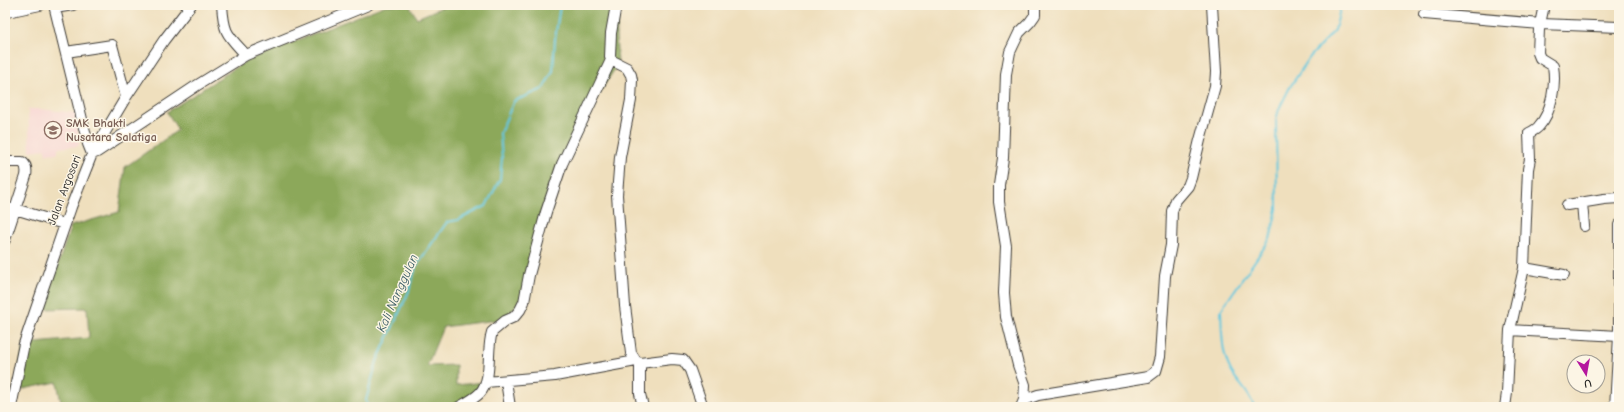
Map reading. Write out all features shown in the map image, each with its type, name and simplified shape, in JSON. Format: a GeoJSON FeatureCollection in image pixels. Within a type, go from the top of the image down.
{"type":"FeatureCollection","features":[{"type":"Feature","properties":{"kind":"street"},"geometry":{"type":"LineString","coordinates":[[7,12],[40,5]]}},
{"type":"Feature","properties":{"kind":"street"},"geometry":{"type":"LineString","coordinates":[[73,5],[54,7],[88,144],[92,154],[246,55],[368,5]]}},
{"type":"Feature","properties":{"kind":"street","name":"Jalan Argosari"},"geometry":{"type":"LineString","coordinates":[[11,407],[24,344],[64,224],[92,154],[126,97],[164,40],[191,5]]}},
{"type":"Feature","properties":{"kind":"street"},"geometry":{"type":"LineString","coordinates":[[222,5],[225,29],[246,55]]}},
{"type":"Feature","properties":{"kind":"street"},"geometry":{"type":"LineString","coordinates":[[459,407],[480,393],[486,382],[492,332],[505,321],[514,317],[524,302],[529,275],[544,219],[562,164],[611,60],[610,40],[616,5]]}},
{"type":"Feature","properties":{"kind":"street"},"geometry":{"type":"LineString","coordinates":[[1022,404],[1025,385],[1018,365],[1006,317],[1004,293],[1006,246],[999,202],[999,185],[1003,158],[1006,74],[1010,52],[1019,33],[1035,15],[1035,5]]}},
{"type":"Feature","properties":{"kind":"street"},"geometry":{"type":"LineString","coordinates":[[1022,404],[1050,392],[1148,377],[1156,370],[1160,356],[1165,276],[1171,245],[1172,211],[1176,200],[1188,186],[1191,178],[1215,86],[1216,72],[1212,5]]}},
{"type":"Feature","properties":{"kind":"street"},"geometry":{"type":"LineString","coordinates":[[1504,407],[1507,393],[1510,330],[1524,268],[1530,133],[1540,125],[1551,101],[1554,89],[1553,66],[1540,58],[1538,53],[1538,32],[1544,5]]}},
{"type":"Feature","properties":{"kind":"street"},"geometry":{"type":"LineString","coordinates":[[1424,14],[1541,24],[1619,27]]}},
{"type":"Feature","properties":{"kind":"street"},"geometry":{"type":"LineString","coordinates":[[66,52],[112,45],[126,97]]}},
{"type":"Feature","properties":{"kind":"street"},"geometry":{"type":"LineString","coordinates":[[611,60],[627,68],[632,80],[632,100],[620,157],[617,195],[625,306],[631,353],[638,362],[640,394],[643,407]]}},
{"type":"Feature","properties":{"kind":"street"},"geometry":{"type":"LineString","coordinates":[[5,162],[22,162],[27,169],[10,209],[5,240]]}},
{"type":"Feature","properties":{"kind":"street"},"geometry":{"type":"LineString","coordinates":[[1568,205],[1619,198]]}},
{"type":"Feature","properties":{"kind":"street"},"geometry":{"type":"LineString","coordinates":[[1582,203],[1584,226]]}},
{"type":"Feature","properties":{"kind":"street"},"geometry":{"type":"LineString","coordinates":[[10,209],[64,224]]}},
{"type":"Feature","properties":{"kind":"street"},"geometry":{"type":"LineString","coordinates":[[1615,407],[1619,336],[1619,225]]}},
{"type":"Feature","properties":{"kind":"street"},"geometry":{"type":"LineString","coordinates":[[1524,268],[1564,275]]}},
{"type":"Feature","properties":{"kind":"street"},"geometry":{"type":"LineString","coordinates":[[1510,330],[1619,336]]}},
{"type":"Feature","properties":{"kind":"street"},"geometry":{"type":"LineString","coordinates":[[486,382],[556,376],[638,362],[672,359],[683,360],[690,370],[703,407]]}},
{"type":"Feature","properties":{"kind":"street"},"geometry":{"type":"LineString","coordinates":[[506,380],[510,407]]}},
{"type":"Feature","properties":{"kind":"shaded area","name":"SMK Bhakti Nusatara Salatiga"},"geometry":{"type":"Polygon","coordinates":[[[28,109],[76,113],[79,146],[58,148],[58,153],[46,154],[45,149],[30,151],[28,109]]]}},
{"type":"Feature","properties":{"kind":"green space"},"geometry":{"type":"Polygon","coordinates":[[[386,5],[409,5],[417,18],[447,5],[621,5],[616,36],[618,64],[591,106],[563,165],[521,300],[504,319],[443,327],[427,366],[456,365],[456,385],[484,382],[480,389],[458,407],[62,407],[57,382],[14,391],[24,344],[89,338],[87,308],[43,309],[71,226],[119,212],[125,167],[178,130],[167,112],[246,61],[386,5]]]}},
{"type":"Feature","properties":{"kind":"waterway","name":"Kali Nanggulan"},"geometry":{"type":"LineString","coordinates":[[368,407],[366,400],[377,361],[409,291],[416,266],[447,222],[458,220],[486,206],[500,179],[502,158],[500,133],[514,101],[543,89],[553,71],[555,39],[560,5]]}},
{"type":"Feature","properties":{"kind":"waterway"},"geometry":{"type":"LineString","coordinates":[[1254,407],[1247,392],[1231,371],[1225,357],[1221,310],[1270,239],[1277,209],[1276,120],[1279,109],[1290,87],[1310,57],[1335,30],[1341,5]]}},
{"type":"Feature","properties":{"kind":"place","name":"SMK Bhakti Nusatara Salatiga"},"geometry":{"type":"Point","coordinates":[53,130]}}]}
